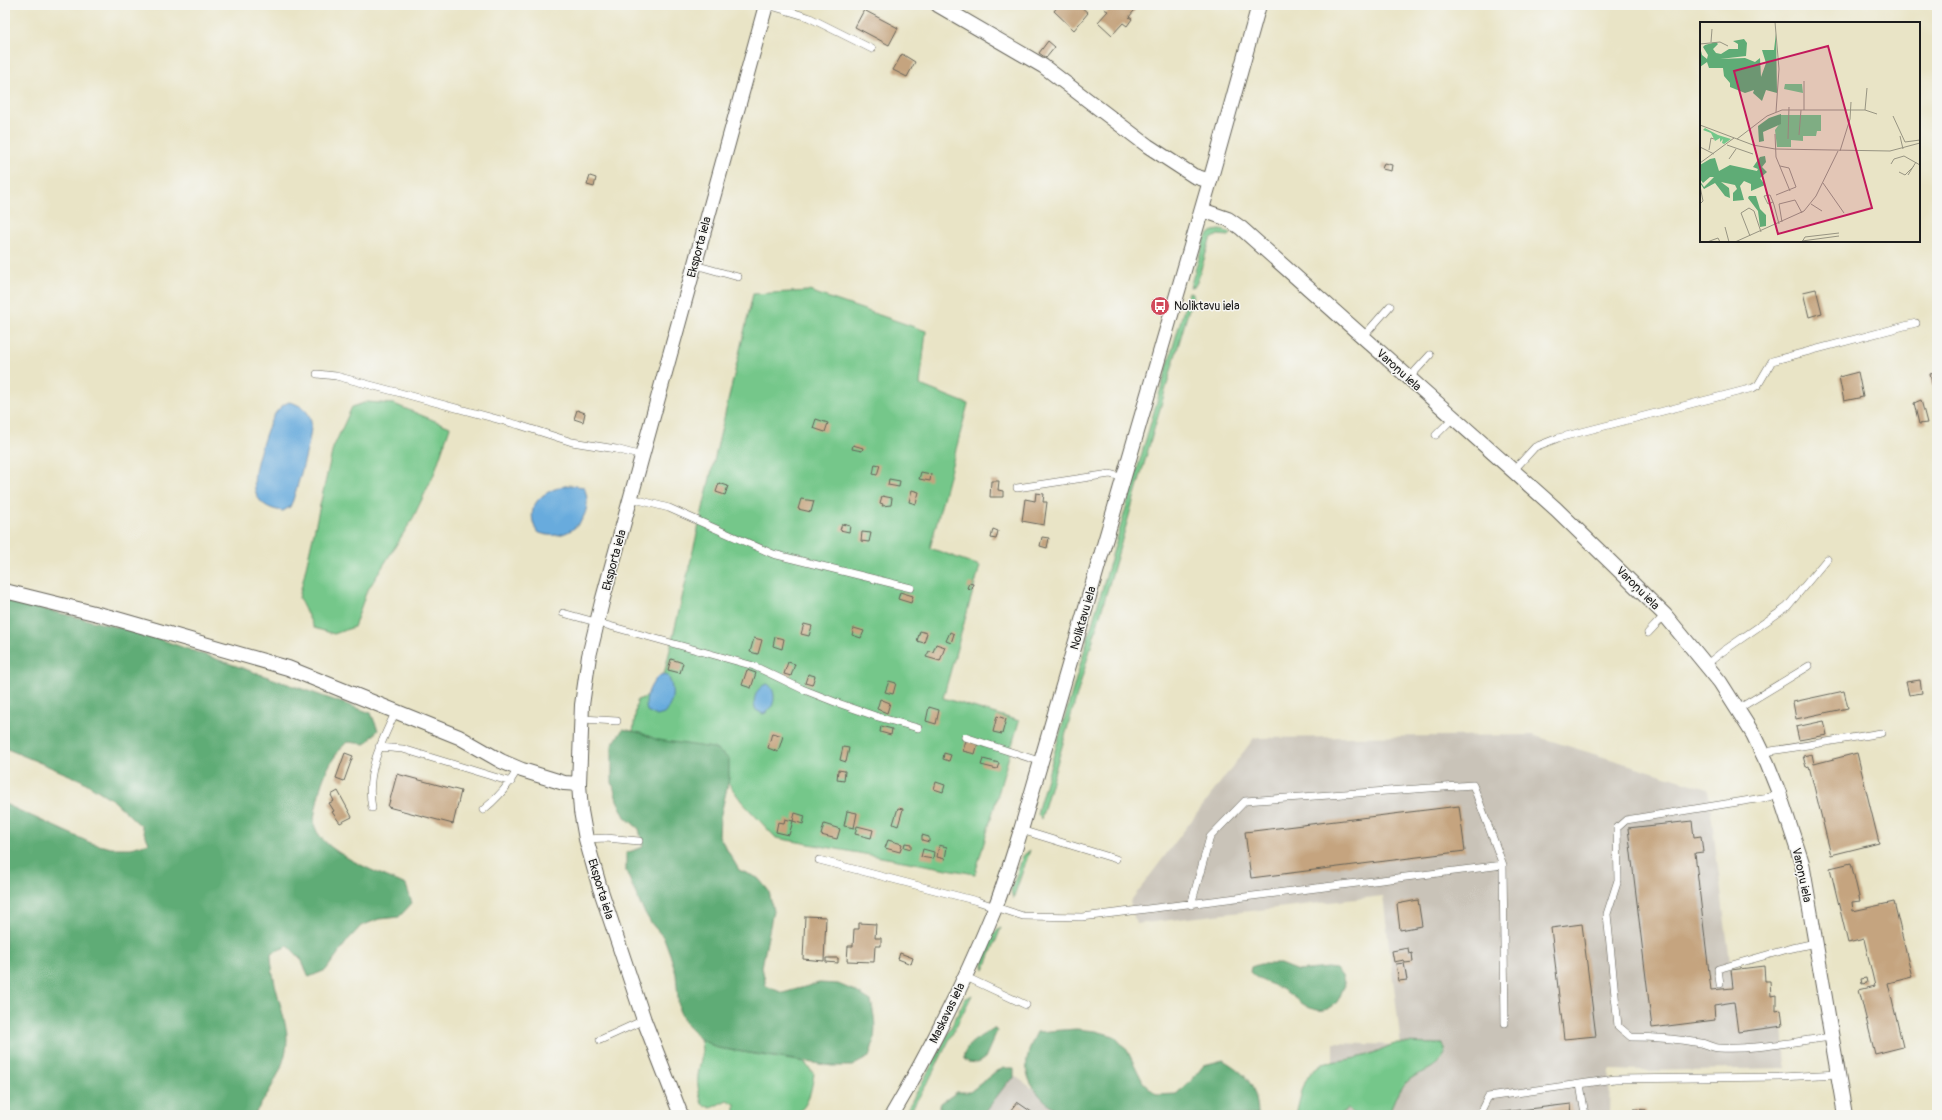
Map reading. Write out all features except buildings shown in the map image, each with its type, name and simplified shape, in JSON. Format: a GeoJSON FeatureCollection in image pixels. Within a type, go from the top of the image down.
{"type":"FeatureCollection","features":[{"type":"Feature","properties":{"kind":"street","name":"Eksporta iela"},"geometry":{"type":"LineString","coordinates":[[680,1115],[644,1020],[599,885],[586,839],[581,811],[579,784],[582,719],[589,656],[642,456],[767,5]]}},
{"type":"Feature","properties":{"kind":"street"},"geometry":{"type":"LineString","coordinates":[[938,5],[1042,66],[1148,146],[1194,176],[1210,181]]}},
{"type":"Feature","properties":{"kind":"street","name":"Noliktavu iela"},"geometry":{"type":"LineString","coordinates":[[995,907],[1042,762],[1202,210],[1259,5]]}},
{"type":"Feature","properties":{"kind":"street","name":"Varoņu iela"},"geometry":{"type":"LineString","coordinates":[[1202,210],[1228,219],[1241,228],[1556,509],[1665,615],[1707,664],[1738,709],[1763,755],[1779,793],[1802,864],[1845,1115]]}},
{"type":"Feature","properties":{"kind":"street"},"geometry":{"type":"LineString","coordinates":[[5,591],[110,617],[288,668],[459,737],[501,761],[518,768],[564,783],[579,784]]}},
{"type":"Feature","properties":{"kind":"street","name":"Maskavas iela"},"geometry":{"type":"LineString","coordinates":[[892,1115],[927,1054],[995,907]]}},
{"type":"Feature","properties":{"kind":"lane"},"geometry":{"type":"LineString","coordinates":[[767,5],[808,17],[872,49]]}},
{"type":"Feature","properties":{"kind":"lane"},"geometry":{"type":"LineString","coordinates":[[695,265],[738,277]]}},
{"type":"Feature","properties":{"kind":"lane"},"geometry":{"type":"LineString","coordinates":[[1363,337],[1390,306]]}},
{"type":"Feature","properties":{"kind":"lane"},"geometry":{"type":"LineString","coordinates":[[1513,472],[1535,447],[1558,438],[1753,388],[1758,385],[1772,361],[1916,323]]}},
{"type":"Feature","properties":{"kind":"lane"},"geometry":{"type":"LineString","coordinates":[[1409,378],[1430,355]]}},
{"type":"Feature","properties":{"kind":"lane"},"geometry":{"type":"LineString","coordinates":[[317,374],[336,376],[393,391],[519,425],[572,442],[616,448],[642,456]]}},
{"type":"Feature","properties":{"kind":"lane"},"geometry":{"type":"LineString","coordinates":[[1436,435],[1453,418]]}},
{"type":"Feature","properties":{"kind":"lane"},"geometry":{"type":"LineString","coordinates":[[1016,488],[1110,474],[1124,478]]}},
{"type":"Feature","properties":{"kind":"lane"},"geometry":{"type":"LineString","coordinates":[[631,498],[669,508],[773,554],[911,588]]}},
{"type":"Feature","properties":{"kind":"lane"},"geometry":{"type":"LineString","coordinates":[[1707,664],[1787,607],[1828,559]]}},
{"type":"Feature","properties":{"kind":"lane"},"geometry":{"type":"LineString","coordinates":[[563,613],[754,666],[802,689],[835,702],[918,728]]}},
{"type":"Feature","properties":{"kind":"lane"},"geometry":{"type":"LineString","coordinates":[[1648,633],[1665,615]]}},
{"type":"Feature","properties":{"kind":"lane"},"geometry":{"type":"LineString","coordinates":[[1738,709],[1809,666]]}},
{"type":"Feature","properties":{"kind":"lane"},"geometry":{"type":"LineString","coordinates":[[372,808],[369,793],[372,772],[379,747],[396,711]]}},
{"type":"Feature","properties":{"kind":"lane"},"geometry":{"type":"LineString","coordinates":[[582,719],[617,721]]}},
{"type":"Feature","properties":{"kind":"lane"},"geometry":{"type":"LineString","coordinates":[[1763,755],[1770,751],[1881,733]]}},
{"type":"Feature","properties":{"kind":"lane"},"geometry":{"type":"LineString","coordinates":[[965,737],[1042,762]]}},
{"type":"Feature","properties":{"kind":"lane"},"geometry":{"type":"LineString","coordinates":[[379,747],[403,749],[511,782]]}},
{"type":"Feature","properties":{"kind":"lane"},"geometry":{"type":"LineString","coordinates":[[483,810],[499,797],[511,782],[518,768]]}},
{"type":"Feature","properties":{"kind":"lane"},"geometry":{"type":"LineString","coordinates":[[1192,905],[1210,837],[1245,801],[1473,785],[1504,865],[1505,1023]]}},
{"type":"Feature","properties":{"kind":"lane"},"geometry":{"type":"LineString","coordinates":[[1779,793],[1769,797],[1626,820],[1617,828],[1618,880],[1606,914],[1618,1026],[1631,1037],[1655,1037],[1720,1048],[1746,1047],[1832,1037]]}},
{"type":"Feature","properties":{"kind":"lane"},"geometry":{"type":"LineString","coordinates":[[1021,830],[1116,858]]}},
{"type":"Feature","properties":{"kind":"lane"},"geometry":{"type":"LineString","coordinates":[[586,839],[606,838],[639,841]]}},
{"type":"Feature","properties":{"kind":"lane"},"geometry":{"type":"LineString","coordinates":[[819,860],[995,907],[1023,916],[1082,917],[1192,905],[1504,865]]}},
{"type":"Feature","properties":{"kind":"lane"},"geometry":{"type":"LineString","coordinates":[[1720,984],[1718,970],[1788,949],[1815,943]]}},
{"type":"Feature","properties":{"kind":"lane"},"geometry":{"type":"LineString","coordinates":[[964,976],[1026,1005]]}},
{"type":"Feature","properties":{"kind":"lane"},"geometry":{"type":"LineString","coordinates":[[600,1040],[644,1020]]}},
{"type":"Feature","properties":{"kind":"lane"},"geometry":{"type":"LineString","coordinates":[[1479,1115],[1488,1097],[1615,1079],[1773,1078],[1838,1074]]}},
{"type":"Feature","properties":{"kind":"lane"},"geometry":{"type":"LineString","coordinates":[[1580,1084],[1585,1115]]}},
{"type":"Feature","properties":{"kind":"shaded area"},"geometry":{"type":"Polygon","coordinates":[[[1532,735],[1708,789],[1731,970],[1764,966],[1765,981],[1770,981],[1771,995],[1776,995],[1776,1011],[1781,1010],[1785,1068],[1641,1071],[1610,1070],[1609,1115],[1333,1115],[1333,1043],[1401,1045],[1383,896],[1136,924],[1130,902],[1254,738],[1532,735]]]}},
{"type":"Feature","properties":{"kind":"shaded area"},"geometry":{"type":"Polygon","coordinates":[[[1012,1074],[1070,1115],[981,1115],[1012,1074]]]}},
{"type":"Feature","properties":{"kind":"green space"},"geometry":{"type":"Polygon","coordinates":[[[1221,230],[1232,233],[1229,236],[1218,235],[1210,240],[1197,282],[1195,286],[1190,287],[1205,238],[1213,231],[1221,230]]]}},
{"type":"Feature","properties":{"kind":"green space"},"geometry":{"type":"Polygon","coordinates":[[[809,291],[926,331],[920,385],[968,404],[930,548],[980,566],[943,698],[1019,721],[975,874],[776,838],[742,802],[721,773],[631,748],[637,700],[660,692],[753,294],[809,291]]]}},
{"type":"Feature","properties":{"kind":"green space"},"geometry":{"type":"Polygon","coordinates":[[[1189,292],[1193,293],[1193,295],[1041,819],[1038,814],[1038,809],[1189,292]]]}},
{"type":"Feature","properties":{"kind":"green space"},"geometry":{"type":"Polygon","coordinates":[[[367,402],[394,404],[450,427],[434,474],[413,518],[366,593],[354,627],[334,634],[314,628],[299,598],[333,448],[352,407],[367,402]]]}},
{"type":"Feature","properties":{"kind":"green space"},"geometry":{"type":"Polygon","coordinates":[[[5,600],[142,633],[371,713],[378,730],[366,744],[347,742],[332,760],[322,782],[314,822],[318,833],[326,843],[338,852],[367,868],[406,885],[412,903],[399,917],[379,919],[361,926],[348,940],[326,970],[309,977],[301,959],[288,946],[271,953],[274,981],[286,1028],[286,1051],[283,1063],[273,1085],[254,1115],[5,1115],[5,804],[91,843],[111,848],[131,848],[149,843],[141,826],[113,800],[81,780],[5,748],[5,600]]]}},
{"type":"Feature","properties":{"kind":"green space"},"geometry":{"type":"Polygon","coordinates":[[[623,729],[641,733],[658,740],[714,748],[729,759],[729,779],[720,818],[719,836],[739,870],[758,878],[769,891],[773,911],[762,967],[766,986],[783,993],[819,983],[838,984],[855,991],[871,1001],[875,1029],[869,1057],[852,1066],[832,1066],[718,1048],[700,1039],[687,1026],[679,1010],[676,974],[664,938],[651,923],[641,906],[626,871],[626,853],[643,847],[639,829],[625,817],[617,800],[612,782],[612,745],[623,729]]]}},
{"type":"Feature","properties":{"kind":"green space"},"geometry":{"type":"Polygon","coordinates":[[[1030,850],[1013,899],[1011,890],[1023,856],[1030,850]]]}},
{"type":"Feature","properties":{"kind":"green space"},"geometry":{"type":"Polygon","coordinates":[[[1001,928],[984,970],[983,960],[987,947],[993,935],[1001,928]]]}},
{"type":"Feature","properties":{"kind":"green space"},"geometry":{"type":"Polygon","coordinates":[[[1260,964],[1280,964],[1298,971],[1327,968],[1336,969],[1342,976],[1345,985],[1337,1002],[1330,1008],[1315,1010],[1307,1007],[1280,988],[1260,980],[1253,975],[1250,972],[1251,967],[1260,964]]]}},
{"type":"Feature","properties":{"kind":"green space"},"geometry":{"type":"Polygon","coordinates":[[[972,995],[928,1082],[908,1115],[904,1115],[938,1054],[965,999],[972,995]]]}},
{"type":"Feature","properties":{"kind":"green space"},"geometry":{"type":"Polygon","coordinates":[[[994,1028],[997,1031],[985,1058],[978,1063],[968,1062],[964,1059],[966,1049],[979,1037],[994,1028]]]}},
{"type":"Feature","properties":{"kind":"green space"},"geometry":{"type":"Polygon","coordinates":[[[1076,1029],[1096,1031],[1114,1036],[1127,1050],[1143,1082],[1157,1095],[1176,1094],[1191,1081],[1204,1065],[1223,1060],[1238,1070],[1249,1082],[1255,1096],[1258,1115],[1062,1115],[1050,1106],[1034,1088],[1029,1079],[1027,1058],[1037,1032],[1076,1029]]]}},
{"type":"Feature","properties":{"kind":"green space"},"geometry":{"type":"Polygon","coordinates":[[[700,1039],[718,1048],[804,1062],[814,1074],[807,1103],[801,1110],[795,1113],[778,1116],[733,1115],[735,1113],[735,1104],[727,1100],[711,1108],[702,1104],[698,1083],[702,1054],[700,1039]]]}},
{"type":"Feature","properties":{"kind":"green space"},"geometry":{"type":"Polygon","coordinates":[[[1398,1043],[1443,1044],[1445,1054],[1435,1065],[1405,1083],[1395,1098],[1390,1115],[1356,1115],[1347,1109],[1339,1115],[1296,1115],[1305,1083],[1313,1070],[1327,1063],[1359,1057],[1398,1043]]]}},
{"type":"Feature","properties":{"kind":"green space"},"geometry":{"type":"Polygon","coordinates":[[[1004,1068],[1014,1068],[1014,1078],[1007,1083],[983,1115],[937,1115],[941,1103],[957,1092],[970,1092],[995,1072],[1004,1068]]]}},
{"type":"Feature","properties":{"kind":"water"},"geometry":{"type":"Polygon","coordinates":[[[289,402],[300,406],[306,411],[310,417],[311,428],[305,460],[293,500],[290,507],[283,511],[270,508],[262,502],[257,495],[254,486],[256,466],[271,420],[283,405],[289,402]]]}},
{"type":"Feature","properties":{"kind":"water"},"geometry":{"type":"Polygon","coordinates":[[[570,485],[584,487],[587,498],[583,518],[577,526],[568,532],[559,535],[548,535],[537,532],[533,522],[532,513],[538,500],[552,490],[570,485]]]}},
{"type":"Feature","properties":{"kind":"water"},"geometry":{"type":"Polygon","coordinates":[[[663,674],[667,675],[670,680],[672,695],[670,705],[667,710],[664,714],[657,716],[647,711],[646,701],[652,684],[659,676],[663,674]]]}},
{"type":"Feature","properties":{"kind":"water"},"geometry":{"type":"Polygon","coordinates":[[[768,684],[773,692],[774,700],[770,709],[763,714],[756,710],[754,702],[758,690],[764,685],[768,684]]]}},
{"type":"Feature","properties":{"kind":"place","name":"Noliktavu iela"},"geometry":{"type":"Point","coordinates":[1160,306]}}]}
